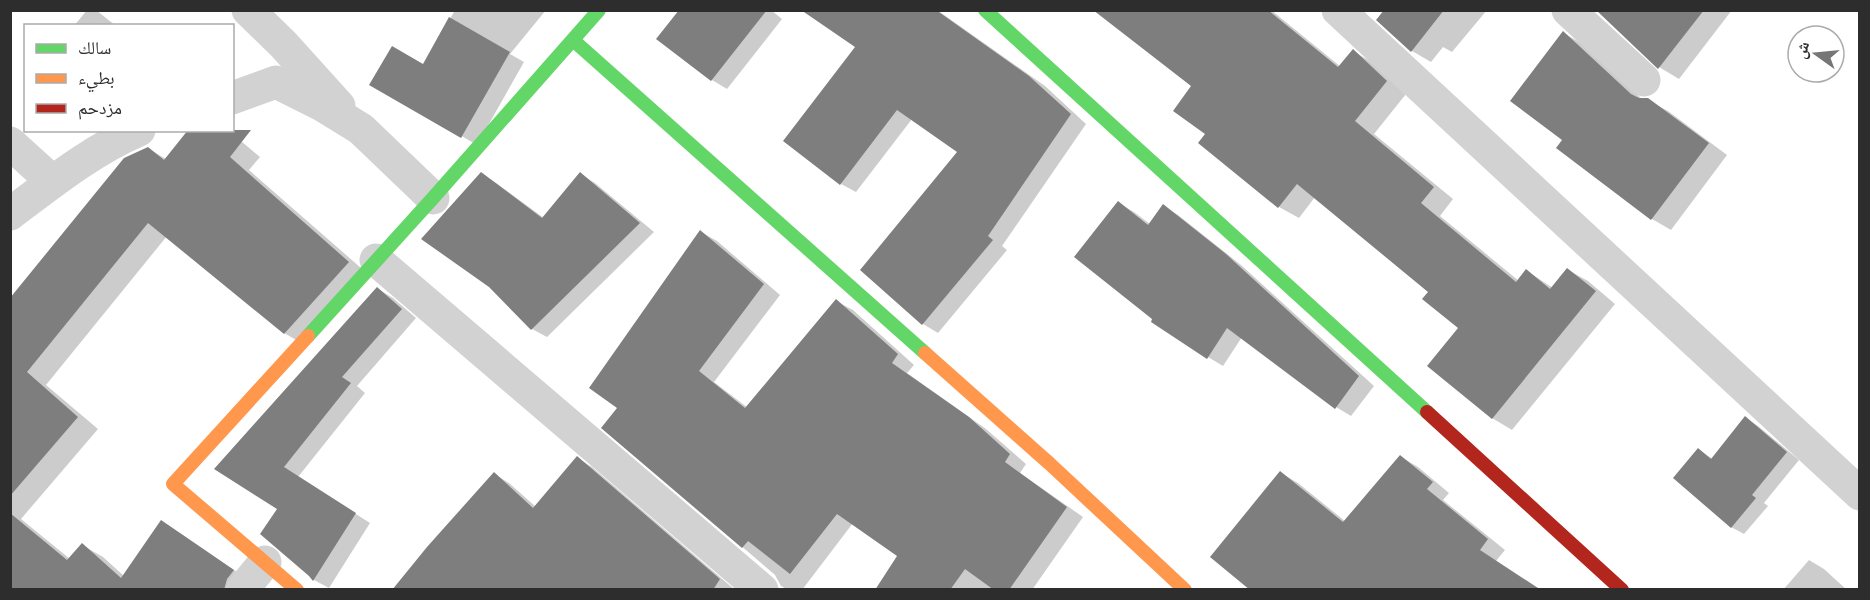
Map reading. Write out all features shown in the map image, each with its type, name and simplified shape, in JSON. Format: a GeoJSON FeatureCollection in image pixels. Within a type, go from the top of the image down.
{"type":"FeatureCollection","features":[{"type":"Feature","properties":{"kind":"street"},"geometry":{"type":"LineString","coordinates":[[248,10],[283,44],[361,129],[433,198]]}},
{"type":"Feature","properties":{"kind":"street"},"geometry":{"type":"LineString","coordinates":[[297,590],[173,484],[433,198],[599,10]]}},
{"type":"Feature","properties":{"kind":"street"},"geometry":{"type":"LineString","coordinates":[[985,10],[1622,590]]}},
{"type":"Feature","properties":{"kind":"street"},"geometry":{"type":"LineString","coordinates":[[1338,10],[1860,494]]}},
{"type":"Feature","properties":{"kind":"street"},"geometry":{"type":"LineString","coordinates":[[1568,10],[1644,80]]}},
{"type":"Feature","properties":{"kind":"street"},"geometry":{"type":"LineString","coordinates":[[573,40],[1041,456],[1185,590]]}},
{"type":"Feature","properties":{"kind":"street"},"geometry":{"type":"LineString","coordinates":[[234,97],[276,82],[322,105],[361,129]]}},
{"type":"Feature","properties":{"kind":"street"},"geometry":{"type":"LineString","coordinates":[[10,214],[115,140],[135,132]]}},
{"type":"Feature","properties":{"kind":"street"},"geometry":{"type":"LineString","coordinates":[[10,142],[53,182]]}},
{"type":"Feature","properties":{"kind":"street"},"geometry":{"type":"LineString","coordinates":[[376,260],[762,590]]}},
{"type":"Feature","properties":{"kind":"street"},"geometry":{"type":"LineString","coordinates":[[242,590],[265,562]]}},
{"type":"Feature","properties":{"kind":"building"},"geometry":{"type":"Polygon","coordinates":[[[679,10],[767,10],[711,81],[656,39],[679,10]]]}},
{"type":"Feature","properties":{"kind":"building"},"geometry":{"type":"Polygon","coordinates":[[[801,10],[936,10],[1029,76],[1071,114],[988,236],[993,240],[922,325],[860,270],[957,152],[897,110],[840,185],[783,141],[855,47],[801,10]]]}},
{"type":"Feature","properties":{"kind":"building"},"geometry":{"type":"Polygon","coordinates":[[[1093,10],[1268,10],[1338,67],[1353,49],[1387,81],[1355,121],[1434,187],[1421,203],[1516,282],[1526,269],[1550,289],[1567,268],[1596,291],[1492,419],[1427,366],[1458,328],[1422,299],[1428,292],[1297,184],[1278,208],[1198,143],[1205,134],[1173,111],[1191,86],[1093,10]]]}},
{"type":"Feature","properties":{"kind":"building"},"geometry":{"type":"Polygon","coordinates":[[[1384,10],[1444,10],[1411,52],[1376,20],[1384,10]]]}},
{"type":"Feature","properties":{"kind":"building"},"geometry":{"type":"Polygon","coordinates":[[[1596,10],[1704,10],[1658,69],[1596,10]]]}},
{"type":"Feature","properties":{"kind":"building"},"geometry":{"type":"Polygon","coordinates":[[[449,17],[510,52],[461,138],[369,85],[392,46],[423,64],[449,17]]]}},
{"type":"Feature","properties":{"kind":"building"},"geometry":{"type":"Polygon","coordinates":[[[1563,31],[1631,94],[1639,98],[1648,98],[1709,143],[1651,220],[1556,148],[1562,140],[1510,101],[1563,31]]]}},
{"type":"Feature","properties":{"kind":"building"},"geometry":{"type":"Polygon","coordinates":[[[251,130],[230,157],[349,262],[284,334],[148,223],[27,372],[78,417],[10,496],[10,298],[124,158],[148,147],[164,160],[186,132],[251,130]]]}},
{"type":"Feature","properties":{"kind":"building"},"geometry":{"type":"Polygon","coordinates":[[[481,172],[542,218],[580,172],[640,223],[531,330],[489,287],[421,239],[481,172]]]}},
{"type":"Feature","properties":{"kind":"building"},"geometry":{"type":"Polygon","coordinates":[[[1118,201],[1148,225],[1163,204],[1226,254],[1359,376],[1335,409],[1227,328],[1207,359],[1151,322],[1152,319],[1074,257],[1118,201]]]}},
{"type":"Feature","properties":{"kind":"building"},"geometry":{"type":"Polygon","coordinates":[[[700,230],[764,284],[699,371],[745,408],[836,299],[898,354],[892,363],[969,417],[1010,454],[1005,462],[1067,507],[1009,590],[994,590],[965,569],[950,590],[875,590],[897,556],[837,514],[790,574],[748,541],[742,548],[601,428],[617,408],[589,388],[700,230]]]}},
{"type":"Feature","properties":{"kind":"building"},"geometry":{"type":"Polygon","coordinates":[[[377,287],[402,309],[342,377],[351,383],[284,467],[356,513],[313,581],[260,534],[277,509],[214,469],[377,287]]]}},
{"type":"Feature","properties":{"kind":"building"},"geometry":{"type":"Polygon","coordinates":[[[1745,416],[1787,452],[1752,495],[1756,498],[1731,528],[1673,478],[1698,448],[1711,459],[1745,416]]]}},
{"type":"Feature","properties":{"kind":"building"},"geometry":{"type":"Polygon","coordinates":[[[1400,455],[1433,482],[1427,489],[1488,539],[1480,550],[1541,590],[1250,590],[1210,557],[1280,471],[1343,522],[1400,455]]]}},
{"type":"Feature","properties":{"kind":"building"},"geometry":{"type":"Polygon","coordinates":[[[577,456],[720,579],[713,590],[392,590],[494,472],[533,508],[577,456]]]}},
{"type":"Feature","properties":{"kind":"building"},"geometry":{"type":"Polygon","coordinates":[[[10,513],[67,560],[82,543],[121,578],[161,520],[234,570],[227,579],[224,590],[10,590],[10,513]]]}},
{"type":"Feature","properties":{"kind":"traffic: fast"},"geometry":{"type":"LineString","coordinates":[[308,336],[599,10]]}},
{"type":"Feature","properties":{"kind":"traffic: fast"},"geometry":{"type":"LineString","coordinates":[[985,10],[1427,412]]}},
{"type":"Feature","properties":{"kind":"traffic: fast"},"geometry":{"type":"LineString","coordinates":[[573,40],[925,353]]}},
{"type":"Feature","properties":{"kind":"traffic: slow"},"geometry":{"type":"LineString","coordinates":[[297,590],[173,484],[308,336]]}},
{"type":"Feature","properties":{"kind":"traffic: slow"},"geometry":{"type":"LineString","coordinates":[[925,353],[1050,464],[1185,590]]}},
{"type":"Feature","properties":{"kind":"traffic: jam"},"geometry":{"type":"LineString","coordinates":[[1427,412],[1622,590]]}}]}
